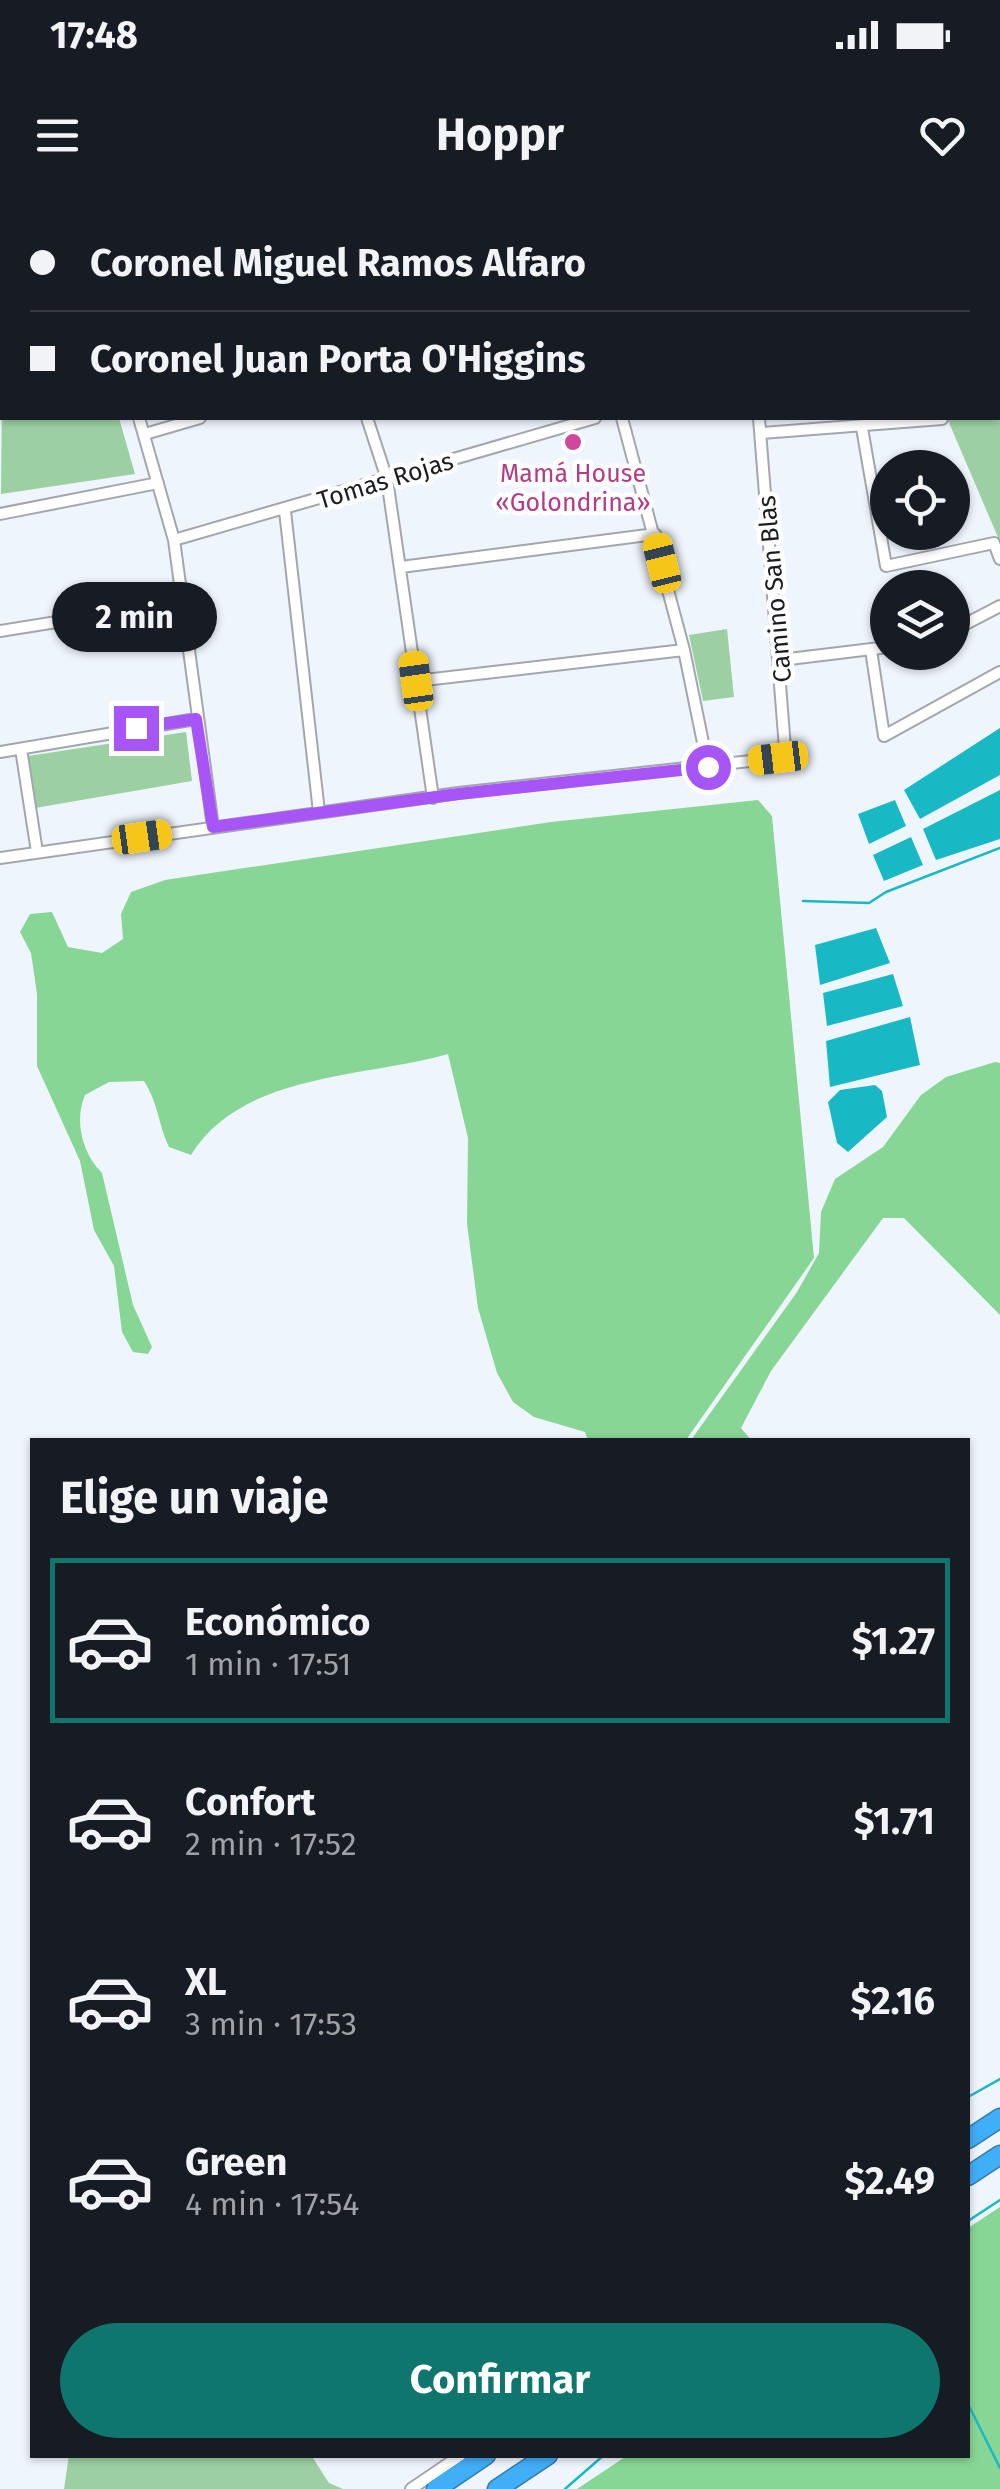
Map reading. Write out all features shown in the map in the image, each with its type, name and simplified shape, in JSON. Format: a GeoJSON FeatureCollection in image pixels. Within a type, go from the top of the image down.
{"type":"FeatureCollection","features":[{"type":"Feature","properties":{"kind":"highway"},"geometry":{"type":"LineString","coordinates":[[970,2138],[1000,2118]]}},
{"type":"Feature","properties":{"kind":"highway"},"geometry":{"type":"LineString","coordinates":[[970,2175],[1000,2155]]}},
{"type":"Feature","properties":{"kind":"highway"},"geometry":{"type":"LineString","coordinates":[[436,2489],[482,2458]]}},
{"type":"Feature","properties":{"kind":"highway"},"geometry":{"type":"LineString","coordinates":[[497,2489],[544,2458]]}},
{"type":"Feature","properties":{"kind":"street"},"geometry":{"type":"LineString","coordinates":[[140,420],[174,540],[213,827]]}},
{"type":"Feature","properties":{"kind":"street"},"geometry":{"type":"LineString","coordinates":[[144,434],[193,420]]}},
{"type":"Feature","properties":{"kind":"street"},"geometry":{"type":"LineString","coordinates":[[368,420],[387,479],[433,798]]}},
{"type":"Feature","properties":{"kind":"street","name":"Tomas Rojas"},"geometry":{"type":"LineString","coordinates":[[174,540],[587,420]]}},
{"type":"Feature","properties":{"kind":"street"},"geometry":{"type":"LineString","coordinates":[[0,858],[319,812],[708,767],[684,650],[623,420]]}},
{"type":"Feature","properties":{"kind":"street","name":"Camino San Blas"},"geometry":{"type":"LineString","coordinates":[[708,767],[778,758],[785,748],[759,420]]}},
{"type":"Feature","properties":{"kind":"street"},"geometry":{"type":"LineString","coordinates":[[762,432],[862,428],[933,420]]}},
{"type":"Feature","properties":{"kind":"street"},"geometry":{"type":"LineString","coordinates":[[862,428],[886,566],[994,544],[1000,558]]}},
{"type":"Feature","properties":{"kind":"street"},"geometry":{"type":"LineString","coordinates":[[0,514],[158,483]]}},
{"type":"Feature","properties":{"kind":"street"},"geometry":{"type":"LineString","coordinates":[[285,510],[319,812]]}},
{"type":"Feature","properties":{"kind":"street"},"geometry":{"type":"LineString","coordinates":[[400,567],[655,534]]}},
{"type":"Feature","properties":{"kind":"street"},"geometry":{"type":"LineString","coordinates":[[0,631],[181,602]]}},
{"type":"Feature","properties":{"kind":"street"},"geometry":{"type":"LineString","coordinates":[[970,622],[1000,606]]}},
{"type":"Feature","properties":{"kind":"street"},"geometry":{"type":"LineString","coordinates":[[416,681],[684,650]]}},
{"type":"Feature","properties":{"kind":"street"},"geometry":{"type":"LineString","coordinates":[[781,660],[870,650]]}},
{"type":"Feature","properties":{"kind":"street"},"geometry":{"type":"LineString","coordinates":[[874,670],[884,736],[1000,672]]}},
{"type":"Feature","properties":{"kind":"street"},"geometry":{"type":"LineString","coordinates":[[0,752],[196,719]]}},
{"type":"Feature","properties":{"kind":"street"},"geometry":{"type":"LineString","coordinates":[[20,749],[36,852]]}},
{"type":"Feature","properties":{"kind":"street"},"geometry":{"type":"LineString","coordinates":[[411,2489],[457,2458]]}},
{"type":"Feature","properties":{"kind":"green space"},"geometry":{"type":"Polygon","coordinates":[[[2,420],[120,420],[135,474],[1,494],[2,420]]]}},
{"type":"Feature","properties":{"kind":"green space"},"geometry":{"type":"Polygon","coordinates":[[[948,420],[1000,420],[1000,542],[970,472],[970,450],[961,450],[948,420]]]}},
{"type":"Feature","properties":{"kind":"green space"},"geometry":{"type":"Polygon","coordinates":[[[727,629],[734,697],[703,701],[689,635],[727,629]]]}},
{"type":"Feature","properties":{"kind":"green space"},"geometry":{"type":"Polygon","coordinates":[[[186,732],[192,781],[35,808],[28,756],[186,732]]]}},
{"type":"Feature","properties":{"kind":"green space"},"geometry":{"type":"Polygon","coordinates":[[[758,800],[772,816],[814,1258],[687,1438],[587,1438],[585,1432],[534,1417],[513,1402],[497,1373],[478,1308],[467,1224],[468,1138],[448,1054],[272,1093],[240,1108],[213,1128],[191,1155],[169,1147],[144,1081],[109,1082],[85,1095],[80,1115],[82,1136],[89,1156],[102,1173],[133,1305],[152,1347],[148,1354],[133,1352],[122,1332],[114,1266],[94,1230],[80,1161],[37,1066],[37,994],[31,953],[20,932],[30,914],[52,912],[68,947],[102,953],[123,939],[121,914],[131,892],[165,880],[551,822],[758,800]]]}},
{"type":"Feature","properties":{"kind":"green space"},"geometry":{"type":"Polygon","coordinates":[[[1000,1063],[1000,1315],[904,1218],[883,1218],[771,1371],[741,1428],[749,1438],[692,1438],[797,1292],[819,1253],[821,1212],[835,1179],[883,1147],[921,1095],[946,1077],[1000,1063]]]}},
{"type":"Feature","properties":{"kind":"green space"},"geometry":{"type":"Polygon","coordinates":[[[1000,2207],[1000,2489],[577,2489],[624,2458],[970,2458],[970,2227],[1000,2207]]]}},
{"type":"Feature","properties":{"kind":"green space"},"geometry":{"type":"Polygon","coordinates":[[[69,2458],[313,2458],[329,2483],[343,2489],[64,2489],[69,2458]]]}},
{"type":"Feature","properties":{"kind":"water"},"geometry":{"type":"Polygon","coordinates":[[[1000,728],[1000,775],[920,819],[904,790],[1000,728]]]}},
{"type":"Feature","properties":{"kind":"water"},"geometry":{"type":"Polygon","coordinates":[[[1000,790],[1000,839],[936,860],[923,829],[1000,790]]]}},
{"type":"Feature","properties":{"kind":"water"},"geometry":{"type":"Polygon","coordinates":[[[895,800],[906,826],[869,844],[858,814],[895,800]]]}},
{"type":"Feature","properties":{"kind":"water"},"geometry":{"type":"Polygon","coordinates":[[[911,837],[923,865],[884,881],[873,855],[911,837]]]}},
{"type":"Feature","properties":{"kind":"water"},"geometry":{"type":"Polygon","coordinates":[[[876,928],[890,963],[820,985],[815,945],[876,928]]]}},
{"type":"Feature","properties":{"kind":"water"},"geometry":{"type":"Polygon","coordinates":[[[893,974],[903,1006],[827,1026],[823,993],[893,974]]]}},
{"type":"Feature","properties":{"kind":"water"},"geometry":{"type":"Polygon","coordinates":[[[910,1017],[920,1065],[830,1087],[826,1041],[910,1017]]]}},
{"type":"Feature","properties":{"kind":"water"},"geometry":{"type":"Polygon","coordinates":[[[875,1085],[882,1091],[887,1117],[848,1152],[837,1143],[828,1102],[840,1090],[875,1085]]]}},
{"type":"Feature","properties":{"kind":"waterway"},"geometry":{"type":"LineString","coordinates":[[803,901],[869,903],[886,892],[1000,848]]}},
{"type":"Feature","properties":{"kind":"waterway"},"geometry":{"type":"LineString","coordinates":[[970,2096],[1000,2079]]}},
{"type":"Feature","properties":{"kind":"waterway"},"geometry":{"type":"LineString","coordinates":[[970,2220],[1000,2200]]}},
{"type":"Feature","properties":{"kind":"waterway"},"geometry":{"type":"LineString","coordinates":[[970,2408],[1000,2468]]}},
{"type":"Feature","properties":{"kind":"waterway"},"geometry":{"type":"LineString","coordinates":[[565,2489],[601,2458]]}},
{"type":"Feature","properties":{"kind":"place","name":"Mamá House «Golondrina»"},"geometry":{"type":"Point","coordinates":[573,442]}},
{"type":"Feature","properties":{"kind":"route"},"geometry":{"type":"LineString","coordinates":[[136,728],[196,719],[213,827],[458,794],[708,767]]}}]}
